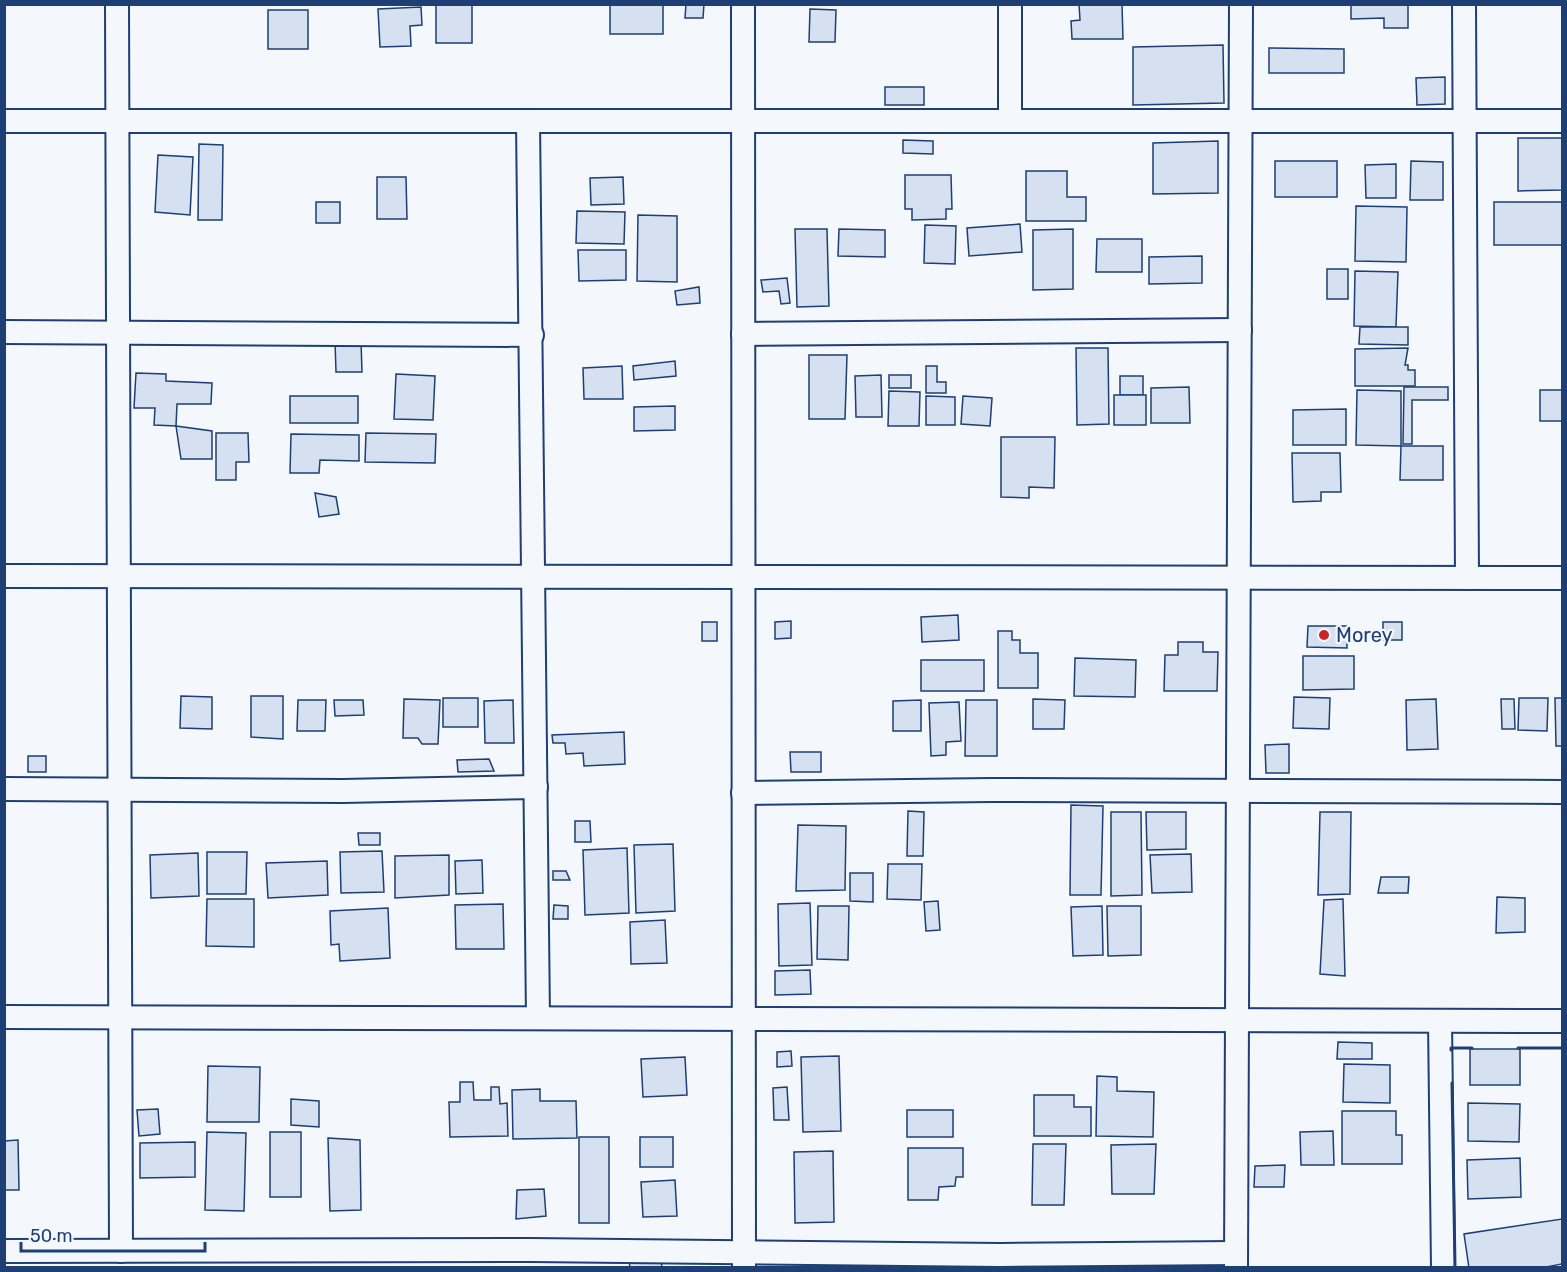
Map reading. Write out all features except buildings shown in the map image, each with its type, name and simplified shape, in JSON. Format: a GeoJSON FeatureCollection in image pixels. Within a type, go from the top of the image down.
{"type":"FeatureCollection","features":[{"type":"Feature","properties":{"kind":"street"},"geometry":{"type":"LineString","coordinates":[[117,4],[121,1251]]}},
{"type":"Feature","properties":{"kind":"street"},"geometry":{"type":"LineString","coordinates":[[743,4],[744,1260]]}},
{"type":"Feature","properties":{"kind":"street"},"geometry":{"type":"LineString","coordinates":[[1010,4],[1010,121]]}},
{"type":"Feature","properties":{"kind":"street"},"geometry":{"type":"LineString","coordinates":[[4,1251],[121,1251],[340,1259],[744,1260],[1000,1255],[1236,1260],[1241,4]]}},
{"type":"Feature","properties":{"kind":"street"},"geometry":{"type":"LineString","coordinates":[[1464,4],[1467,578]]}},
{"type":"Feature","properties":{"kind":"street"},"geometry":{"type":"LineString","coordinates":[[4,121],[1563,121]]}},
{"type":"Feature","properties":{"kind":"street"},"geometry":{"type":"LineString","coordinates":[[528,121],[538,1018]]}},
{"type":"Feature","properties":{"kind":"street"},"geometry":{"type":"LineString","coordinates":[[743,334],[1240,330]]}},
{"type":"Feature","properties":{"kind":"street"},"geometry":{"type":"LineString","coordinates":[[4,332],[532,335]]}},
{"type":"Feature","properties":{"kind":"street"},"geometry":{"type":"LineString","coordinates":[[4,576],[1563,578]]}},
{"type":"Feature","properties":{"kind":"street"},"geometry":{"type":"LineString","coordinates":[[4,789],[343,791],[536,787]]}},
{"type":"Feature","properties":{"kind":"street"},"geometry":{"type":"LineString","coordinates":[[743,793],[992,790],[1563,792]]}},
{"type":"Feature","properties":{"kind":"street"},"geometry":{"type":"LineString","coordinates":[[4,1017],[1563,1021]]}},
{"type":"Feature","properties":{"kind":"street"},"geometry":{"type":"LineString","coordinates":[[1440,1021],[1443,1268]]}},
{"type":"Feature","properties":{"kind":"wall"},"geometry":{"type":"LineString","coordinates":[[1451,1050],[1451,1048],[1472,1048]]}},
{"type":"Feature","properties":{"kind":"wall"},"geometry":{"type":"LineString","coordinates":[[1518,1048],[1562,1048]]}},
{"type":"Feature","properties":{"kind":"wall"},"geometry":{"type":"LineString","coordinates":[[1452,1083],[1455,1268]]}},
{"type":"Feature","properties":{"kind":"place","name":"Morey"},"geometry":{"type":"Point","coordinates":[1324,635]}}]}
